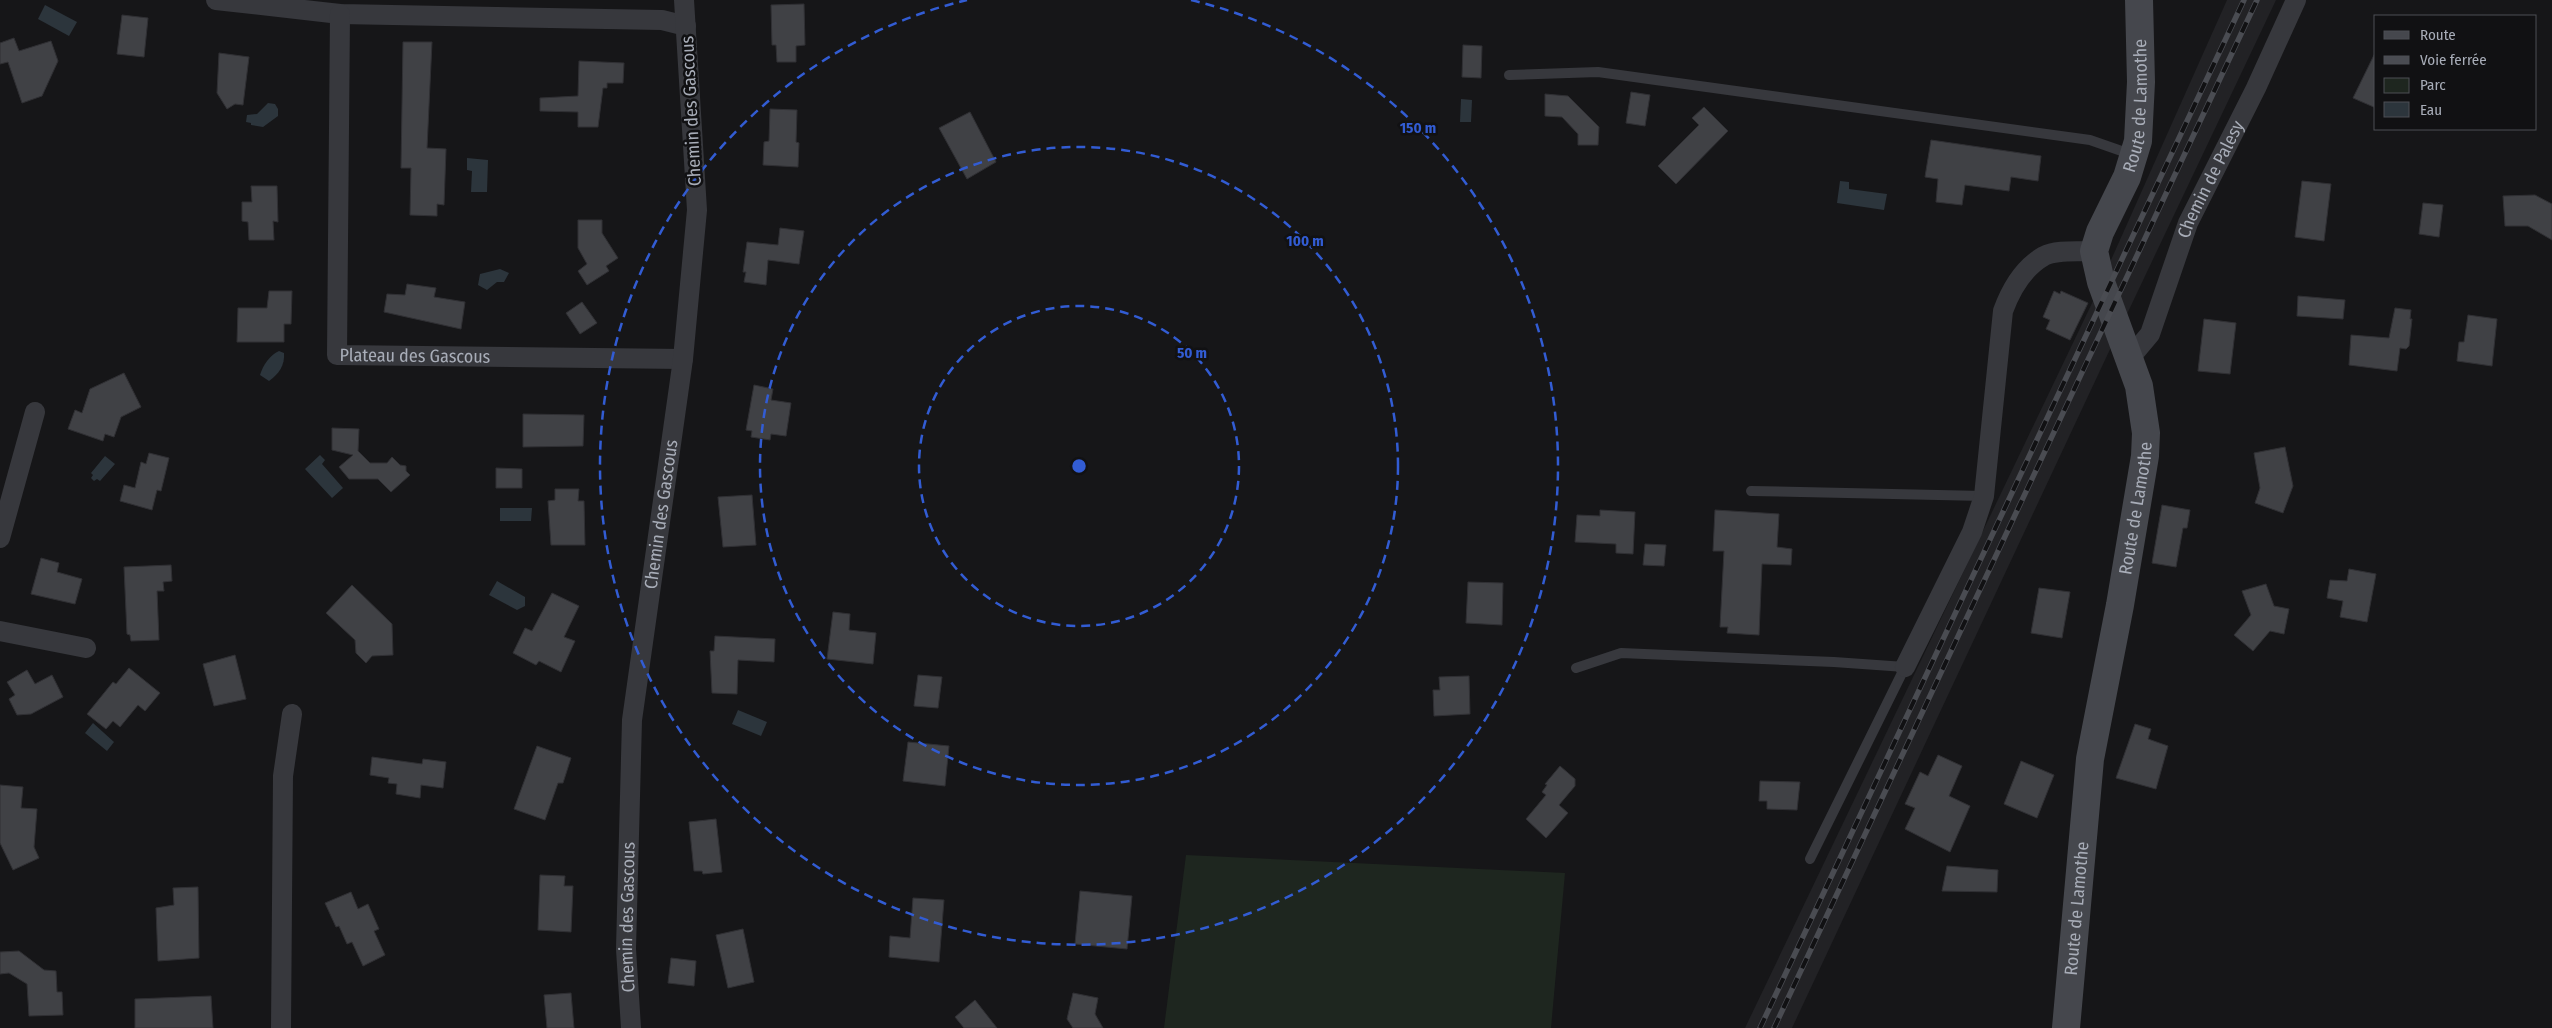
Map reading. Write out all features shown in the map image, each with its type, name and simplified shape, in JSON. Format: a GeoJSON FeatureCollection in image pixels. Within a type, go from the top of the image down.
{"type":"FeatureCollection","features":[{"type":"Feature","properties":{"kind":"street"},"geometry":{"type":"LineString","coordinates":[[216,0],[340,14],[662,20],[686,26]]}},
{"type":"Feature","properties":{"kind":"street","name":"Chemin des Gascous"},"geometry":{"type":"LineString","coordinates":[[631,1028],[626,949],[632,720],[683,359],[697,210],[684,0]]}},
{"type":"Feature","properties":{"kind":"street","name":"Route de Lamothe"},"geometry":{"type":"LineString","coordinates":[[2066,1028],[2090,759],[2120,605],[2145,456],[2144,410],[2129,359],[2101,282],[2094,251],[2134,155],[2140,118],[2139,0]]}},
{"type":"Feature","properties":{"kind":"street","name":"Chemin de Palesy"},"geometry":{"type":"LineString","coordinates":[[2129,359],[2150,334],[2188,223],[2256,88],[2296,0]]}},
{"type":"Feature","properties":{"kind":"street","name":"Plateau des Gascous"},"geometry":{"type":"LineString","coordinates":[[340,14],[337,355],[683,359]]}},
{"type":"Feature","properties":{"kind":"street"},"geometry":{"type":"LineString","coordinates":[[1905,667],[1972,532],[1984,496],[2003,311],[2011,290],[2024,272],[2045,256],[2094,251]]}},
{"type":"Feature","properties":{"kind":"street"},"geometry":{"type":"LineString","coordinates":[[0,538],[34,412]]}},
{"type":"Feature","properties":{"kind":"street"},"geometry":{"type":"LineString","coordinates":[[0,631],[86,648]]}},
{"type":"Feature","properties":{"kind":"street"},"geometry":{"type":"LineString","coordinates":[[281,1028],[283,776],[292,714]]}},
{"type":"Feature","properties":{"kind":"lane"},"geometry":{"type":"LineString","coordinates":[[1509,75],[1598,72],[2090,140],[2134,155]]}},
{"type":"Feature","properties":{"kind":"lane"},"geometry":{"type":"LineString","coordinates":[[1751,491],[1984,496]]}},
{"type":"Feature","properties":{"kind":"lane"},"geometry":{"type":"LineString","coordinates":[[1576,668],[1621,653],[1905,667],[1810,859]]}},
{"type":"Feature","properties":{"kind":"shaded area"},"geometry":{"type":"Polygon","coordinates":[[[2227,0],[2276,0],[2127,314],[2107,269],[2227,0]]]}},
{"type":"Feature","properties":{"kind":"shaded area"},"geometry":{"type":"Polygon","coordinates":[[[2094,299],[2112,345],[1792,1028],[1745,1028],[2094,299]]]}},
{"type":"Feature","properties":{"kind":"green space"},"geometry":{"type":"Polygon","coordinates":[[[1186,855],[1565,873],[1551,1028],[1164,1028],[1186,855]]]}},
{"type":"Feature","properties":{"kind":"water"},"geometry":{"type":"Polygon","coordinates":[[[45,5],[77,22],[69,36],[38,19],[45,5]]]}},
{"type":"Feature","properties":{"kind":"water"},"geometry":{"type":"Polygon","coordinates":[[[1461,99],[1472,100],[1471,122],[1460,122],[1461,99]]]}},
{"type":"Feature","properties":{"kind":"water"},"geometry":{"type":"Polygon","coordinates":[[[268,103],[275,104],[278,109],[278,116],[263,127],[246,122],[247,115],[257,114],[268,103]]]}},
{"type":"Feature","properties":{"kind":"water"},"geometry":{"type":"Polygon","coordinates":[[[467,158],[488,160],[487,192],[471,192],[472,171],[467,170],[467,158]]]}},
{"type":"Feature","properties":{"kind":"water"},"geometry":{"type":"Polygon","coordinates":[[[1840,181],[1849,182],[1849,189],[1887,194],[1884,210],[1837,203],[1840,181]]]}},
{"type":"Feature","properties":{"kind":"water"},"geometry":{"type":"Polygon","coordinates":[[[500,269],[509,273],[504,282],[497,282],[487,290],[478,285],[480,274],[500,269]]]}},
{"type":"Feature","properties":{"kind":"water"},"geometry":{"type":"Polygon","coordinates":[[[279,351],[284,353],[282,365],[276,375],[269,381],[260,375],[267,361],[279,351]]]}},
{"type":"Feature","properties":{"kind":"water"},"geometry":{"type":"Polygon","coordinates":[[[320,455],[325,460],[322,464],[343,488],[332,498],[305,469],[320,455]]]}},
{"type":"Feature","properties":{"kind":"water"},"geometry":{"type":"Polygon","coordinates":[[[105,456],[115,464],[100,481],[97,479],[94,481],[91,478],[93,475],[91,473],[105,456]]]}},
{"type":"Feature","properties":{"kind":"water"},"geometry":{"type":"Polygon","coordinates":[[[500,508],[532,508],[531,521],[500,521],[500,508]]]}},
{"type":"Feature","properties":{"kind":"water"},"geometry":{"type":"Polygon","coordinates":[[[497,581],[525,597],[525,606],[517,610],[489,595],[497,581]]]}},
{"type":"Feature","properties":{"kind":"water"},"geometry":{"type":"Polygon","coordinates":[[[738,710],[767,722],[761,736],[732,724],[738,710]]]}},
{"type":"Feature","properties":{"kind":"water"},"geometry":{"type":"Polygon","coordinates":[[[93,723],[114,742],[107,751],[85,733],[93,723]]]}},
{"type":"Feature","properties":{"kind":"building"},"geometry":{"type":"Polygon","coordinates":[[[804,4],[805,45],[796,46],[796,62],[777,62],[776,45],[772,45],[771,5],[804,4]]]}},
{"type":"Feature","properties":{"kind":"building"},"geometry":{"type":"Polygon","coordinates":[[[122,15],[148,18],[144,57],[117,54],[122,15]]]}},
{"type":"Feature","properties":{"kind":"building"},"geometry":{"type":"Polygon","coordinates":[[[14,38],[19,51],[51,41],[58,61],[42,96],[22,103],[8,62],[0,64],[0,43],[14,38]]]}},
{"type":"Feature","properties":{"kind":"building"},"geometry":{"type":"Polygon","coordinates":[[[403,42],[432,42],[427,148],[446,149],[444,205],[437,204],[437,216],[410,215],[411,168],[401,168],[403,42]]]}},
{"type":"Feature","properties":{"kind":"building"},"geometry":{"type":"Polygon","coordinates":[[[1463,45],[1482,46],[1481,78],[1462,77],[1463,45]]]}},
{"type":"Feature","properties":{"kind":"building"},"geometry":{"type":"Polygon","coordinates":[[[219,53],[249,57],[243,105],[235,104],[227,109],[217,93],[219,53]]]}},
{"type":"Feature","properties":{"kind":"building"},"geometry":{"type":"Polygon","coordinates":[[[2374,55],[2374,107],[2353,98],[2374,55]]]}},
{"type":"Feature","properties":{"kind":"building"},"geometry":{"type":"Polygon","coordinates":[[[579,61],[624,63],[623,83],[607,83],[607,88],[603,88],[598,127],[578,127],[578,112],[540,111],[540,98],[578,96],[579,61]]]}},
{"type":"Feature","properties":{"kind":"building"},"geometry":{"type":"Polygon","coordinates":[[[1631,92],[1650,95],[1645,126],[1626,123],[1631,92]]]}},
{"type":"Feature","properties":{"kind":"building"},"geometry":{"type":"Polygon","coordinates":[[[1545,94],[1568,96],[1599,127],[1598,145],[1578,145],[1578,134],[1562,117],[1545,116],[1545,94]]]}},
{"type":"Feature","properties":{"kind":"building"},"geometry":{"type":"Polygon","coordinates":[[[1704,107],[1728,131],[1676,184],[1658,166],[1699,125],[1692,118],[1704,107]]]}},
{"type":"Feature","properties":{"kind":"building"},"geometry":{"type":"Polygon","coordinates":[[[770,109],[797,110],[796,142],[799,143],[798,167],[763,165],[764,142],[769,141],[770,109]]]}},
{"type":"Feature","properties":{"kind":"building"},"geometry":{"type":"Polygon","coordinates":[[[970,112],[996,162],[967,179],[939,128],[970,112]]]}},
{"type":"Feature","properties":{"kind":"building"},"geometry":{"type":"Polygon","coordinates":[[[1931,140],[2041,156],[2038,181],[2011,177],[2009,191],[1965,185],[1962,205],[1936,202],[1938,179],[1925,177],[1931,140]]]}},
{"type":"Feature","properties":{"kind":"building"},"geometry":{"type":"Polygon","coordinates":[[[2302,181],[2331,184],[2324,241],[2295,237],[2302,181]]]}},
{"type":"Feature","properties":{"kind":"building"},"geometry":{"type":"Polygon","coordinates":[[[251,186],[277,186],[278,222],[273,221],[274,240],[249,240],[248,222],[242,221],[242,202],[252,202],[251,186]]]}},
{"type":"Feature","properties":{"kind":"building"},"geometry":{"type":"Polygon","coordinates":[[[2535,195],[2552,204],[2552,240],[2528,226],[2505,226],[2503,196],[2535,195]]]}},
{"type":"Feature","properties":{"kind":"building"},"geometry":{"type":"Polygon","coordinates":[[[2423,203],[2443,205],[2439,237],[2419,234],[2423,203]]]}},
{"type":"Feature","properties":{"kind":"building"},"geometry":{"type":"Polygon","coordinates":[[[578,220],[602,220],[602,233],[618,258],[606,266],[609,271],[587,285],[578,271],[587,264],[578,248],[578,220]]]}},
{"type":"Feature","properties":{"kind":"building"},"geometry":{"type":"Polygon","coordinates":[[[780,228],[804,231],[799,264],[768,260],[766,285],[744,282],[746,272],[743,272],[747,242],[778,245],[780,228]]]}},
{"type":"Feature","properties":{"kind":"building"},"geometry":{"type":"Polygon","coordinates":[[[407,284],[436,288],[434,297],[465,302],[461,329],[384,312],[387,294],[405,295],[407,284]]]}},
{"type":"Feature","properties":{"kind":"building"},"geometry":{"type":"Polygon","coordinates":[[[269,291],[292,291],[291,324],[284,324],[284,342],[237,342],[238,308],[267,308],[269,291]]]}},
{"type":"Feature","properties":{"kind":"building"},"geometry":{"type":"Polygon","coordinates":[[[2054,291],[2060,294],[2061,291],[2088,303],[2070,340],[2046,329],[2050,320],[2043,317],[2054,291]]]}},
{"type":"Feature","properties":{"kind":"building"},"geometry":{"type":"Polygon","coordinates":[[[2298,296],[2345,300],[2343,319],[2297,316],[2298,296]]]}},
{"type":"Feature","properties":{"kind":"building"},"geometry":{"type":"Polygon","coordinates":[[[582,302],[597,323],[580,334],[566,313],[582,302]]]}},
{"type":"Feature","properties":{"kind":"building"},"geometry":{"type":"Polygon","coordinates":[[[2395,308],[2411,310],[2410,319],[2412,319],[2409,346],[2406,349],[2400,348],[2397,371],[2349,365],[2351,335],[2389,338],[2395,308]]]}},
{"type":"Feature","properties":{"kind":"building"},"geometry":{"type":"Polygon","coordinates":[[[2468,315],[2497,319],[2492,366],[2457,361],[2459,342],[2464,342],[2468,315]]]}},
{"type":"Feature","properties":{"kind":"building"},"geometry":{"type":"Polygon","coordinates":[[[2204,319],[2236,323],[2230,374],[2198,371],[2204,319]]]}},
{"type":"Feature","properties":{"kind":"building"},"geometry":{"type":"Polygon","coordinates":[[[124,373],[141,407],[121,417],[114,437],[105,434],[103,441],[68,429],[75,410],[82,413],[90,389],[124,373]]]}},
{"type":"Feature","properties":{"kind":"building"},"geometry":{"type":"Polygon","coordinates":[[[754,385],[773,389],[771,400],[791,403],[786,436],[771,434],[770,440],[751,437],[752,431],[746,430],[754,385]]]}},
{"type":"Feature","properties":{"kind":"building"},"geometry":{"type":"Polygon","coordinates":[[[523,414],[584,415],[583,446],[523,447],[523,414]]]}},
{"type":"Feature","properties":{"kind":"building"},"geometry":{"type":"Polygon","coordinates":[[[332,428],[359,429],[358,451],[370,463],[387,463],[392,457],[400,465],[406,466],[406,471],[410,475],[391,492],[378,479],[349,479],[339,467],[353,455],[332,450],[332,428]]]}},
{"type":"Feature","properties":{"kind":"building"},"geometry":{"type":"Polygon","coordinates":[[[2285,447],[2293,486],[2283,513],[2255,503],[2260,488],[2254,453],[2285,447]]]}},
{"type":"Feature","properties":{"kind":"building"},"geometry":{"type":"Polygon","coordinates":[[[149,453],[169,458],[161,491],[157,490],[152,510],[120,501],[124,485],[135,488],[141,462],[146,464],[149,453]]]}},
{"type":"Feature","properties":{"kind":"building"},"geometry":{"type":"Polygon","coordinates":[[[496,468],[522,469],[522,488],[496,488],[496,468]]]}},
{"type":"Feature","properties":{"kind":"building"},"geometry":{"type":"Polygon","coordinates":[[[555,489],[579,489],[578,501],[584,501],[585,545],[551,545],[548,501],[555,500],[555,489]]]}},
{"type":"Feature","properties":{"kind":"building"},"geometry":{"type":"Polygon","coordinates":[[[752,495],[756,545],[723,547],[718,497],[752,495]]]}},
{"type":"Feature","properties":{"kind":"building"},"geometry":{"type":"Polygon","coordinates":[[[2162,505],[2190,510],[2187,528],[2183,528],[2176,567],[2152,563],[2162,505]]]}},
{"type":"Feature","properties":{"kind":"building"},"geometry":{"type":"Polygon","coordinates":[[[1600,510],[1635,512],[1633,554],[1616,553],[1616,544],[1575,542],[1577,515],[1600,516],[1600,510]]]}},
{"type":"Feature","properties":{"kind":"building"},"geometry":{"type":"Polygon","coordinates":[[[1715,510],[1779,514],[1777,547],[1792,549],[1791,565],[1762,564],[1759,635],[1727,633],[1728,627],[1720,627],[1724,551],[1713,551],[1715,510]]]}},
{"type":"Feature","properties":{"kind":"building"},"geometry":{"type":"Polygon","coordinates":[[[1645,544],[1666,545],[1664,566],[1643,565],[1645,544]]]}},
{"type":"Feature","properties":{"kind":"building"},"geometry":{"type":"Polygon","coordinates":[[[41,558],[59,563],[57,572],[82,579],[75,604],[31,594],[41,558]]]}},
{"type":"Feature","properties":{"kind":"building"},"geometry":{"type":"Polygon","coordinates":[[[171,565],[172,581],[163,582],[164,591],[157,591],[159,640],[131,641],[130,635],[127,634],[124,567],[171,565]]]}},
{"type":"Feature","properties":{"kind":"building"},"geometry":{"type":"Polygon","coordinates":[[[2349,569],[2376,574],[2367,622],[2340,617],[2343,601],[2327,598],[2330,580],[2347,581],[2349,569]]]}},
{"type":"Feature","properties":{"kind":"building"},"geometry":{"type":"Polygon","coordinates":[[[1468,582],[1503,583],[1502,625],[1466,623],[1468,582]]]}},
{"type":"Feature","properties":{"kind":"building"},"geometry":{"type":"Polygon","coordinates":[[[2266,584],[2274,606],[2289,609],[2284,634],[2270,631],[2253,651],[2234,635],[2251,615],[2242,591],[2266,584]]]}},
{"type":"Feature","properties":{"kind":"building"},"geometry":{"type":"Polygon","coordinates":[[[352,585],[392,624],[393,655],[372,656],[366,663],[356,653],[355,640],[326,613],[352,585]]]}},
{"type":"Feature","properties":{"kind":"building"},"geometry":{"type":"Polygon","coordinates":[[[2039,588],[2070,592],[2062,638],[2031,633],[2039,588]]]}},
{"type":"Feature","properties":{"kind":"building"},"geometry":{"type":"Polygon","coordinates":[[[552,593],[579,606],[564,637],[575,641],[561,672],[539,661],[536,665],[513,653],[525,628],[532,631],[552,593]]]}},
{"type":"Feature","properties":{"kind":"building"},"geometry":{"type":"Polygon","coordinates":[[[833,612],[850,614],[849,630],[876,633],[873,664],[827,659],[833,612]]]}},
{"type":"Feature","properties":{"kind":"building"},"geometry":{"type":"Polygon","coordinates":[[[715,636],[775,639],[774,662],[738,660],[737,694],[712,693],[710,651],[714,651],[715,636]]]}},
{"type":"Feature","properties":{"kind":"building"},"geometry":{"type":"Polygon","coordinates":[[[235,655],[246,699],[214,706],[203,664],[235,655]]]}},
{"type":"Feature","properties":{"kind":"building"},"geometry":{"type":"Polygon","coordinates":[[[129,668],[160,693],[145,711],[138,705],[120,727],[113,721],[106,729],[87,714],[113,682],[116,684],[129,668]]]}},
{"type":"Feature","properties":{"kind":"building"},"geometry":{"type":"Polygon","coordinates":[[[27,670],[35,684],[52,675],[63,697],[31,714],[17,715],[9,699],[15,695],[7,682],[27,670]]]}},
{"type":"Feature","properties":{"kind":"building"},"geometry":{"type":"Polygon","coordinates":[[[918,675],[942,677],[938,708],[914,706],[918,675]]]}},
{"type":"Feature","properties":{"kind":"building"},"geometry":{"type":"Polygon","coordinates":[[[1469,676],[1470,714],[1434,716],[1433,690],[1440,690],[1439,677],[1469,676]]]}},
{"type":"Feature","properties":{"kind":"building"},"geometry":{"type":"Polygon","coordinates":[[[2135,724],[2151,729],[2148,739],[2168,746],[2156,789],[2116,778],[2135,724]]]}},
{"type":"Feature","properties":{"kind":"building"},"geometry":{"type":"Polygon","coordinates":[[[908,742],[949,746],[945,786],[903,781],[908,742]]]}},
{"type":"Feature","properties":{"kind":"building"},"geometry":{"type":"Polygon","coordinates":[[[537,746],[571,758],[563,783],[558,783],[545,820],[514,809],[537,746]]]}},
{"type":"Feature","properties":{"kind":"building"},"geometry":{"type":"Polygon","coordinates":[[[1938,755],[1962,766],[1949,796],[1970,806],[1950,852],[1905,829],[1915,808],[1905,804],[1920,772],[1928,776],[1938,755]]]}},
{"type":"Feature","properties":{"kind":"building"},"geometry":{"type":"Polygon","coordinates":[[[372,757],[422,764],[423,759],[446,762],[443,788],[421,785],[420,798],[396,794],[397,784],[388,783],[389,778],[370,775],[372,757]]]}},
{"type":"Feature","properties":{"kind":"building"},"geometry":{"type":"Polygon","coordinates":[[[2021,761],[2054,775],[2037,818],[2004,804],[2021,761]]]}},
{"type":"Feature","properties":{"kind":"building"},"geometry":{"type":"Polygon","coordinates":[[[1560,766],[1575,779],[1575,786],[1559,805],[1568,813],[1546,838],[1526,819],[1546,795],[1542,792],[1547,785],[1545,784],[1560,766]]]}},
{"type":"Feature","properties":{"kind":"building"},"geometry":{"type":"Polygon","coordinates":[[[1760,781],[1800,782],[1797,810],[1767,809],[1767,801],[1759,801],[1760,781]]]}},
{"type":"Feature","properties":{"kind":"building"},"geometry":{"type":"Polygon","coordinates":[[[0,785],[23,787],[21,808],[37,809],[34,847],[39,858],[13,870],[0,843],[0,785]]]}},
{"type":"Feature","properties":{"kind":"building"},"geometry":{"type":"Polygon","coordinates":[[[716,819],[722,872],[703,874],[702,871],[694,871],[689,822],[716,819]]]}},
{"type":"Feature","properties":{"kind":"building"},"geometry":{"type":"Polygon","coordinates":[[[1947,866],[1998,870],[1997,892],[1942,891],[1947,866]]]}},
{"type":"Feature","properties":{"kind":"building"},"geometry":{"type":"Polygon","coordinates":[[[540,875],[565,876],[564,886],[573,886],[571,932],[538,930],[540,875]]]}},
{"type":"Feature","properties":{"kind":"building"},"geometry":{"type":"Polygon","coordinates":[[[198,887],[199,958],[158,961],[156,908],[174,905],[173,888],[198,887]]]}},
{"type":"Feature","properties":{"kind":"building"},"geometry":{"type":"Polygon","coordinates":[[[1080,891],[1132,896],[1127,949],[1075,944],[1080,891]]]}},
{"type":"Feature","properties":{"kind":"building"},"geometry":{"type":"Polygon","coordinates":[[[351,892],[358,909],[368,904],[379,929],[374,931],[385,955],[363,966],[352,942],[347,944],[339,926],[336,927],[325,903],[351,892]]]}},
{"type":"Feature","properties":{"kind":"building"},"geometry":{"type":"Polygon","coordinates":[[[913,898],[944,900],[939,962],[889,957],[890,936],[910,938],[913,898]]]}},
{"type":"Feature","properties":{"kind":"building"},"geometry":{"type":"Polygon","coordinates":[[[743,929],[754,982],[728,988],[716,935],[743,929]]]}},
{"type":"Feature","properties":{"kind":"building"},"geometry":{"type":"Polygon","coordinates":[[[19,951],[44,970],[56,971],[57,992],[62,992],[63,1015],[29,1016],[27,984],[9,973],[0,974],[0,952],[19,951]]]}},
{"type":"Feature","properties":{"kind":"building"},"geometry":{"type":"Polygon","coordinates":[[[671,958],[696,961],[694,986],[668,983],[671,958]]]}},
{"type":"Feature","properties":{"kind":"building"},"geometry":{"type":"Polygon","coordinates":[[[571,993],[574,1028],[547,1028],[544,995],[571,993]]]}},
{"type":"Feature","properties":{"kind":"building"},"geometry":{"type":"Polygon","coordinates":[[[1073,993],[1098,998],[1095,1014],[1103,1028],[1073,1028],[1067,1019],[1073,993]]]}},
{"type":"Feature","properties":{"kind":"building"},"geometry":{"type":"Polygon","coordinates":[[[211,996],[213,1028],[135,1028],[135,999],[211,996]]]}},
{"type":"Feature","properties":{"kind":"building"},"geometry":{"type":"Polygon","coordinates":[[[975,1000],[997,1028],[964,1028],[955,1017],[975,1000]]]}},
{"type":"Feature","properties":{"kind":"railway"},"geometry":{"type":"LineString","coordinates":[[1760,1028],[2244,0]]}},
{"type":"Feature","properties":{"kind":"railway"},"geometry":{"type":"LineString","coordinates":[[1774,1028],[2257,0]]}}]}
